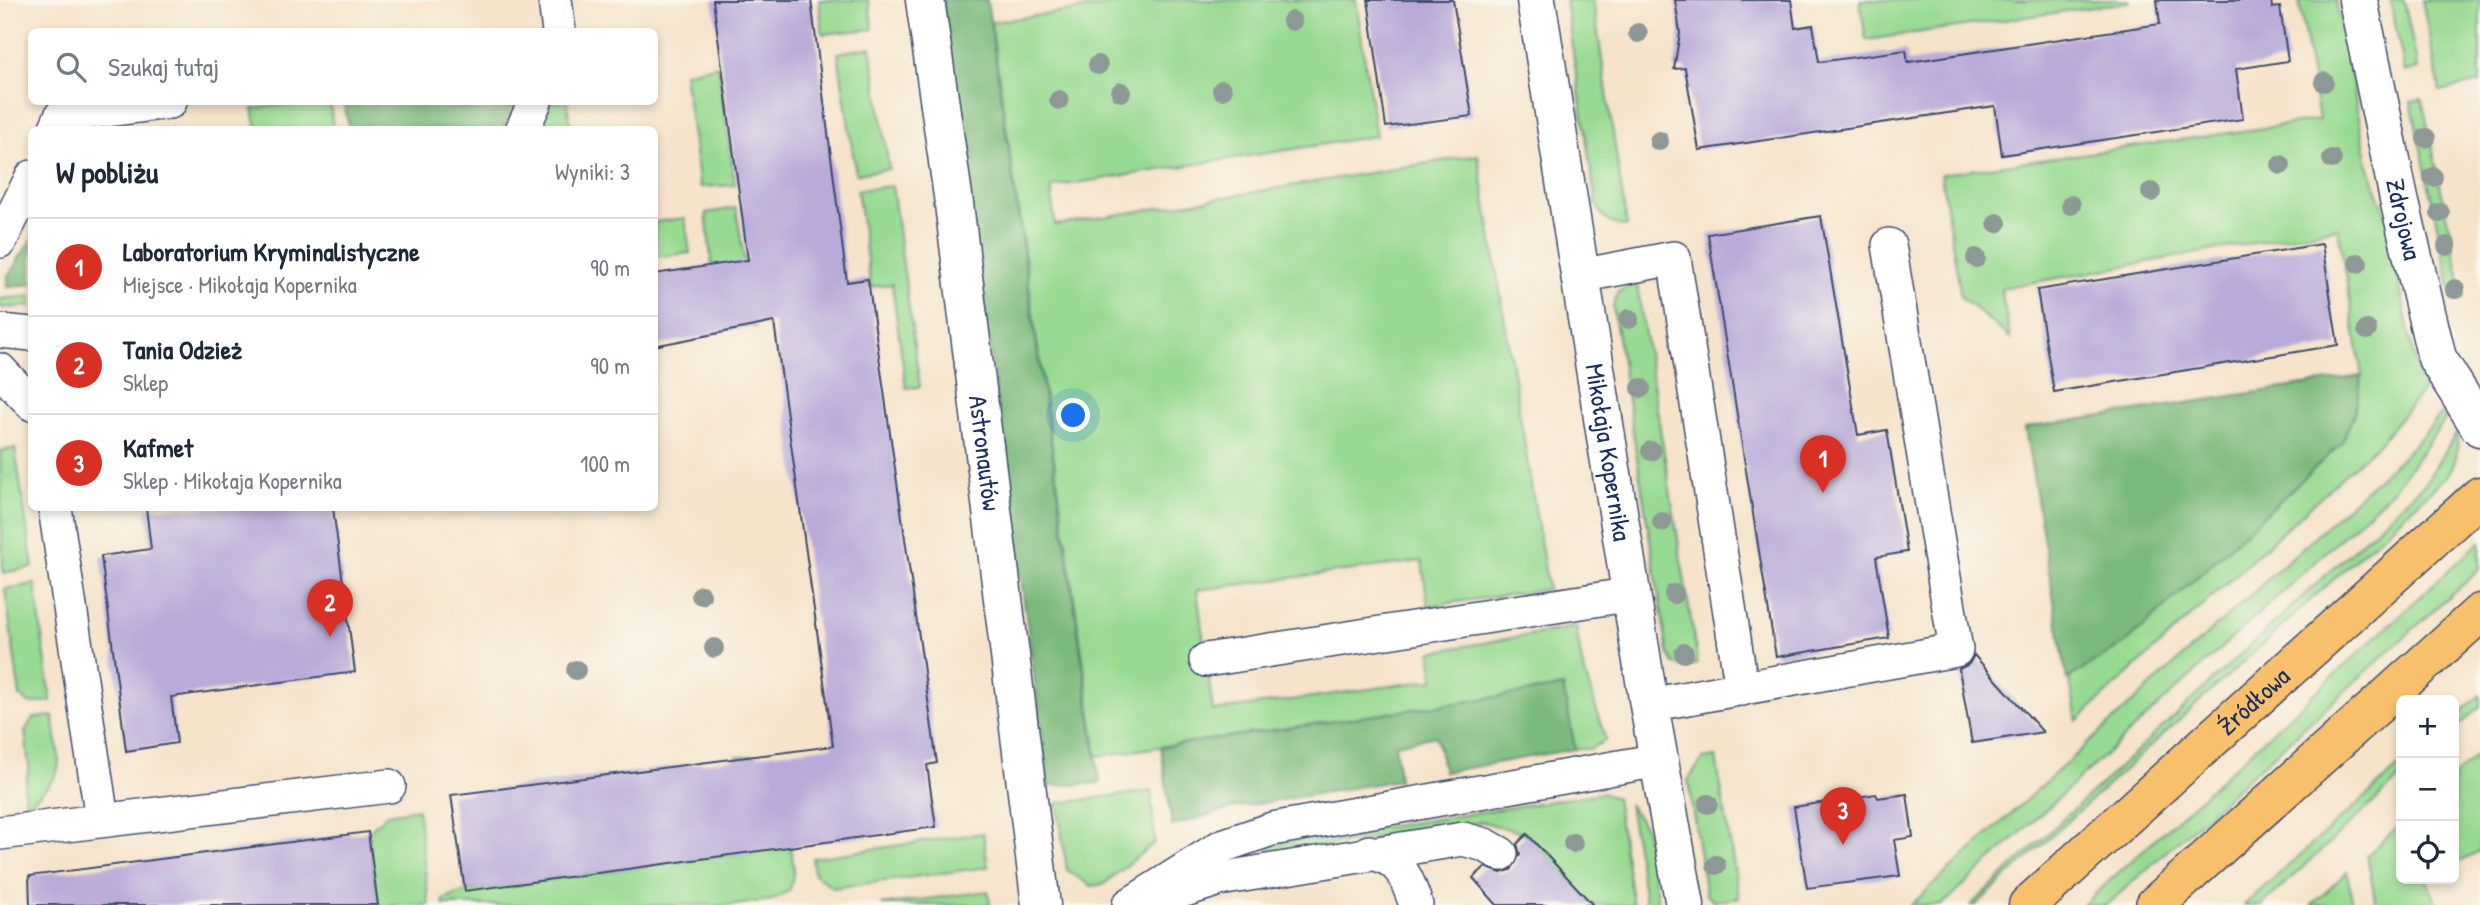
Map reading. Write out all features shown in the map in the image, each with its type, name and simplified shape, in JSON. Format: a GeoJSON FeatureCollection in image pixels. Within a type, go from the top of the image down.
{"type":"FeatureCollection","features":[{"type":"Feature","properties":{"kind":"main road","name":"Źródłowa"},"geometry":{"type":"LineString","coordinates":[[2028,905],[2480,496]]}},
{"type":"Feature","properties":{"kind":"main road"},"geometry":{"type":"LineString","coordinates":[[2155,905],[2480,613]]}},
{"type":"Feature","properties":{"kind":"street","name":"Astronautów"},"geometry":{"type":"LineString","coordinates":[[925,0],[953,195],[1041,905]]}},
{"type":"Feature","properties":{"kind":"street","name":"Mikołaja Kopernika"},"geometry":{"type":"LineString","coordinates":[[1536,0],[1649,705],[1685,905]]}},
{"type":"Feature","properties":{"kind":"street","name":"Zdrojowa"},"geometry":{"type":"LineString","coordinates":[[2358,0],[2399,199],[2437,358],[2480,427]]}},
{"type":"Feature","properties":{"kind":"lane"},"geometry":{"type":"LineString","coordinates":[[555,0],[558,28]]}},
{"type":"Feature","properties":{"kind":"lane"},"geometry":{"type":"LineString","coordinates":[[57,126],[61,116],[147,105]]}},
{"type":"Feature","properties":{"kind":"lane"},"geometry":{"type":"LineString","coordinates":[[525,126],[534,105]]}},
{"type":"Feature","properties":{"kind":"lane"},"geometry":{"type":"LineString","coordinates":[[0,241],[28,185]]}},
{"type":"Feature","properties":{"kind":"lane"},"geometry":{"type":"LineString","coordinates":[[1649,705],[1956,650],[1889,245]]}},
{"type":"Feature","properties":{"kind":"lane"},"geometry":{"type":"LineString","coordinates":[[1580,276],[1674,258],[1742,689]]}},
{"type":"Feature","properties":{"kind":"lane"},"geometry":{"type":"LineString","coordinates":[[0,331],[28,334]]}},
{"type":"Feature","properties":{"kind":"lane"},"geometry":{"type":"LineString","coordinates":[[0,370],[28,400]]}},
{"type":"Feature","properties":{"kind":"lane"},"geometry":{"type":"LineString","coordinates":[[55,511],[102,819]]}},
{"type":"Feature","properties":{"kind":"lane"},"geometry":{"type":"LineString","coordinates":[[1206,660],[1633,594]]}},
{"type":"Feature","properties":{"kind":"lane"},"geometry":{"type":"LineString","coordinates":[[1129,905],[1222,846],[1272,829],[1659,760]]}},
{"type":"Feature","properties":{"kind":"lane"},"geometry":{"type":"LineString","coordinates":[[0,833],[388,786]]}},
{"type":"Feature","properties":{"kind":"lane"},"geometry":{"type":"LineString","coordinates":[[1137,905],[1222,892],[1369,852],[1463,839],[1485,845],[1501,854]]}},
{"type":"Feature","properties":{"kind":"lane"},"geometry":{"type":"LineString","coordinates":[[1369,852],[1389,856],[1406,876],[1416,905]]}},
{"type":"Feature","properties":{"kind":"green space"},"geometry":{"type":"Polygon","coordinates":[[[819,0],[868,0],[873,29],[823,34],[819,0]]]}},
{"type":"Feature","properties":{"kind":"green space"},"geometry":{"type":"Polygon","coordinates":[[[943,0],[987,0],[1100,783],[1049,786],[943,0]]]}},
{"type":"Feature","properties":{"kind":"green space"},"geometry":{"type":"Polygon","coordinates":[[[1147,0],[1356,0],[1376,136],[1051,187],[1055,225],[1478,155],[1548,589],[1428,606],[1422,561],[1197,590],[1213,711],[1433,680],[1431,652],[1576,627],[1582,664],[1606,740],[1590,749],[1575,749],[1563,687],[1097,756],[991,22],[1147,0]]]}},
{"type":"Feature","properties":{"kind":"green space"},"geometry":{"type":"Polygon","coordinates":[[[1565,0],[1593,0],[1627,226],[1616,225],[1608,220],[1596,203],[1565,0]]]}},
{"type":"Feature","properties":{"kind":"green space"},"geometry":{"type":"Polygon","coordinates":[[[1860,0],[2129,0],[2130,2],[1866,40],[1860,0]]]}},
{"type":"Feature","properties":{"kind":"green space"},"geometry":{"type":"Polygon","coordinates":[[[2299,0],[2336,0],[2368,165],[2385,213],[2416,367],[2426,387],[2380,442],[2077,721],[2025,428],[2362,376],[2338,228],[2001,288],[2010,338],[1961,297],[1941,174],[2319,120],[2299,0]]]}},
{"type":"Feature","properties":{"kind":"green space"},"geometry":{"type":"Polygon","coordinates":[[[2390,0],[2404,0],[2418,69],[2405,71],[2390,0]]]}},
{"type":"Feature","properties":{"kind":"green space"},"geometry":{"type":"Polygon","coordinates":[[[2422,0],[2480,0],[2480,82],[2440,91],[2422,0]]]}},
{"type":"Feature","properties":{"kind":"green space"},"geometry":{"type":"Polygon","coordinates":[[[871,47],[889,169],[856,174],[838,53],[871,47]]]}},
{"type":"Feature","properties":{"kind":"green space"},"geometry":{"type":"Polygon","coordinates":[[[718,65],[735,185],[700,187],[684,73],[718,65]]]}},
{"type":"Feature","properties":{"kind":"green space"},"geometry":{"type":"Polygon","coordinates":[[[2422,99],[2464,299],[2453,301],[2411,101],[2422,99]]]}},
{"type":"Feature","properties":{"kind":"green space"},"geometry":{"type":"Polygon","coordinates":[[[282,105],[330,105],[333,126],[256,126],[253,109],[282,105]]]}},
{"type":"Feature","properties":{"kind":"green space"},"geometry":{"type":"Polygon","coordinates":[[[345,105],[448,105],[451,108],[514,106],[504,126],[348,126],[345,105]]]}},
{"type":"Feature","properties":{"kind":"green space"},"geometry":{"type":"Polygon","coordinates":[[[543,105],[567,105],[571,126],[533,126],[543,105]]]}},
{"type":"Feature","properties":{"kind":"green space"},"geometry":{"type":"Polygon","coordinates":[[[892,186],[920,387],[906,388],[892,284],[871,287],[857,190],[892,186]]]}},
{"type":"Feature","properties":{"kind":"green space"},"geometry":{"type":"Polygon","coordinates":[[[736,208],[755,327],[738,324],[716,302],[706,213],[736,208]]]}},
{"type":"Feature","properties":{"kind":"green space"},"geometry":{"type":"Polygon","coordinates":[[[685,218],[690,253],[658,257],[658,222],[685,218]]]}},
{"type":"Feature","properties":{"kind":"green space"},"geometry":{"type":"Polygon","coordinates":[[[28,245],[28,284],[7,287],[8,276],[28,245]]]}},
{"type":"Feature","properties":{"kind":"green space"},"geometry":{"type":"Polygon","coordinates":[[[1637,285],[1698,664],[1687,667],[1674,664],[1668,653],[1613,306],[1618,292],[1637,285]]]}},
{"type":"Feature","properties":{"kind":"green space"},"geometry":{"type":"Polygon","coordinates":[[[28,296],[28,306],[0,308],[0,299],[28,296]]]}},
{"type":"Feature","properties":{"kind":"green space"},"geometry":{"type":"Polygon","coordinates":[[[2362,376],[2354,415],[2342,443],[2127,642],[2067,679],[2025,428],[2362,376]]]}},
{"type":"Feature","properties":{"kind":"green space"},"geometry":{"type":"Polygon","coordinates":[[[2443,413],[2447,417],[2392,491],[1942,905],[1911,905],[2406,453],[2443,413]]]}},
{"type":"Feature","properties":{"kind":"green space"},"geometry":{"type":"Polygon","coordinates":[[[2456,434],[2456,456],[2447,476],[1976,905],[1971,905],[2425,483],[2456,434]]]}},
{"type":"Feature","properties":{"kind":"green space"},"geometry":{"type":"Polygon","coordinates":[[[15,448],[33,567],[3,573],[0,451],[15,448]]]}},
{"type":"Feature","properties":{"kind":"green space"},"geometry":{"type":"Polygon","coordinates":[[[2480,542],[2480,569],[2107,905],[2083,905],[2480,542]]]}},
{"type":"Feature","properties":{"kind":"green space"},"geometry":{"type":"Polygon","coordinates":[[[35,584],[51,701],[30,704],[20,696],[5,589],[35,584]]]}},
{"type":"Feature","properties":{"kind":"green space"},"geometry":{"type":"Polygon","coordinates":[[[1563,687],[1575,749],[1444,772],[1436,736],[1395,744],[1399,780],[1233,808],[1172,826],[1161,747],[1563,687]]]}},
{"type":"Feature","properties":{"kind":"green space"},"geometry":{"type":"Polygon","coordinates":[[[2480,695],[2480,707],[2459,726],[2459,714],[2480,695]]]}},
{"type":"Feature","properties":{"kind":"green space"},"geometry":{"type":"Polygon","coordinates":[[[53,716],[58,767],[49,784],[26,806],[24,789],[29,767],[25,731],[33,718],[53,716]]]}},
{"type":"Feature","properties":{"kind":"green space"},"geometry":{"type":"Polygon","coordinates":[[[2480,752],[2480,851],[2459,862],[2459,821],[2459,771],[2480,752]]]}},
{"type":"Feature","properties":{"kind":"green space"},"geometry":{"type":"Polygon","coordinates":[[[737,756],[756,756],[774,767],[782,785],[794,869],[790,890],[772,900],[734,905],[444,905],[443,900],[465,891],[750,852],[737,756]]]}},
{"type":"Feature","properties":{"kind":"green space"},"geometry":{"type":"Polygon","coordinates":[[[1716,757],[1739,898],[1715,901],[1706,895],[1688,780],[1703,759],[1716,757]]]}},
{"type":"Feature","properties":{"kind":"green space"},"geometry":{"type":"Polygon","coordinates":[[[2396,769],[2396,782],[2262,905],[2244,905],[2396,769]]]}},
{"type":"Feature","properties":{"kind":"green space"},"geometry":{"type":"Polygon","coordinates":[[[1151,791],[1155,842],[1104,884],[1091,886],[1067,870],[1057,803],[1151,791]]]}},
{"type":"Feature","properties":{"kind":"green space"},"geometry":{"type":"Polygon","coordinates":[[[1602,793],[1616,798],[1633,905],[1592,905],[1527,834],[1483,822],[1268,855],[1269,845],[1602,793]]]}},
{"type":"Feature","properties":{"kind":"green space"},"geometry":{"type":"Polygon","coordinates":[[[1629,804],[1646,829],[1658,905],[1646,905],[1629,804]]]}},
{"type":"Feature","properties":{"kind":"green space"},"geometry":{"type":"Polygon","coordinates":[[[418,809],[429,905],[378,905],[368,832],[387,814],[418,809]]]}},
{"type":"Feature","properties":{"kind":"green space"},"geometry":{"type":"Polygon","coordinates":[[[2396,829],[2396,884],[2428,884],[2438,905],[2376,905],[2367,855],[2396,829]]]}},
{"type":"Feature","properties":{"kind":"green space"},"geometry":{"type":"Polygon","coordinates":[[[983,833],[988,867],[833,888],[814,874],[812,858],[983,833]]]}},
{"type":"Feature","properties":{"kind":"green space"},"geometry":{"type":"Polygon","coordinates":[[[2347,872],[2353,905],[2312,905],[2347,872]]]}},
{"type":"Feature","properties":{"kind":"green space"},"geometry":{"type":"Polygon","coordinates":[[[988,891],[990,905],[880,905],[988,891]]]}},
{"type":"Feature","properties":{"kind":"building"},"geometry":{"type":"Polygon","coordinates":[[[713,0],[811,0],[847,282],[868,279],[937,763],[927,765],[936,827],[465,891],[451,795],[833,746],[774,322],[658,345],[658,273],[748,260],[713,0]]]}},
{"type":"Feature","properties":{"kind":"building"},"geometry":{"type":"Polygon","coordinates":[[[1368,0],[1453,0],[1472,116],[1386,127],[1368,0]]]}},
{"type":"Feature","properties":{"kind":"building"},"geometry":{"type":"Polygon","coordinates":[[[1675,0],[1791,0],[1795,28],[1813,25],[1819,62],[1906,50],[1908,62],[2160,24],[2157,0],[2271,0],[2272,8],[2280,7],[2288,61],[2236,69],[2243,119],[2002,155],[1995,106],[1699,150],[1685,68],[1674,69],[1680,33],[1675,0]]]}},
{"type":"Feature","properties":{"kind":"building"},"geometry":{"type":"Polygon","coordinates":[[[1821,216],[1858,435],[1887,430],[1907,552],[1876,557],[1889,638],[1776,657],[1708,234],[1821,216]]]}},
{"type":"Feature","properties":{"kind":"building"},"geometry":{"type":"Polygon","coordinates":[[[2322,244],[2338,345],[2054,392],[2037,290],[2322,244]]]}},
{"type":"Feature","properties":{"kind":"building"},"geometry":{"type":"Polygon","coordinates":[[[146,511],[333,511],[355,672],[171,697],[177,743],[126,751],[101,556],[151,549],[146,511]]]}},
{"type":"Feature","properties":{"kind":"building"},"geometry":{"type":"Polygon","coordinates":[[[1974,655],[2043,732],[1972,743],[1959,669],[1969,664],[1974,655]]]}},
{"type":"Feature","properties":{"kind":"building"},"geometry":{"type":"Polygon","coordinates":[[[1876,794],[1878,798],[1907,794],[1913,837],[1894,840],[1900,876],[1807,888],[1794,807],[1876,794]]]}},
{"type":"Feature","properties":{"kind":"building"},"geometry":{"type":"Polygon","coordinates":[[[368,832],[378,905],[30,905],[29,876],[368,832]]]}},
{"type":"Feature","properties":{"kind":"building"},"geometry":{"type":"Polygon","coordinates":[[[1527,834],[1593,905],[1497,905],[1473,878],[1485,867],[1501,873],[1511,870],[1520,854],[1517,844],[1527,834]]]}},
{"type":"Feature","properties":{"kind":"place","name":"Laboratorium Kryminalistyczne"},"geometry":{"type":"Point","coordinates":[1823,493]}},
{"type":"Feature","properties":{"kind":"place","name":"Tania Odzież"},"geometry":{"type":"Point","coordinates":[330,637]}},
{"type":"Feature","properties":{"kind":"place","name":"Kafmet"},"geometry":{"type":"Point","coordinates":[1843,845]}}]}
